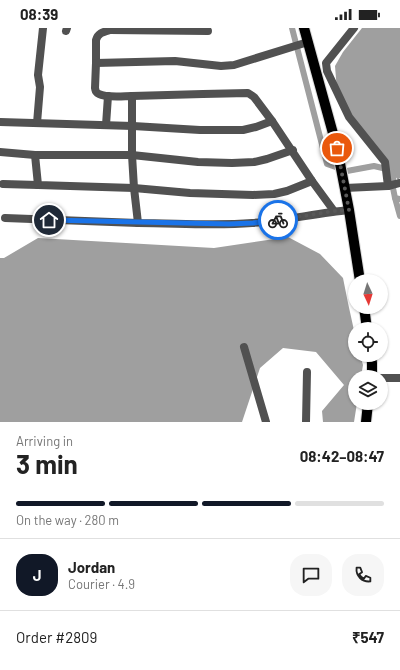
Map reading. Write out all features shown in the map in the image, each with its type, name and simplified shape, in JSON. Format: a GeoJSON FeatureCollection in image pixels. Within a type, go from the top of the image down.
{"type":"FeatureCollection","features":[{"type":"Feature","properties":{"kind":"main road"},"geometry":{"type":"LineString","coordinates":[[304,28],[338,155],[349,210],[359,274]]}},
{"type":"Feature","properties":{"kind":"main road"},"geometry":{"type":"LineString","coordinates":[[366,422],[367,410]]}},
{"type":"Feature","properties":{"kind":"street"},"geometry":{"type":"LineString","coordinates":[[37,123],[40,87],[38,75],[43,28]]}},
{"type":"Feature","properties":{"kind":"street"},"geometry":{"type":"LineString","coordinates":[[344,185],[394,185],[385,162],[349,117],[327,71],[326,63],[354,28]]}},
{"type":"Feature","properties":{"kind":"street"},"geometry":{"type":"LineString","coordinates":[[208,31],[110,29],[100,33],[96,40],[95,91],[108,96],[251,94],[272,121],[334,211]]}},
{"type":"Feature","properties":{"kind":"street"},"geometry":{"type":"LineString","coordinates":[[96,63],[175,61],[221,66],[234,65],[308,43]]}},
{"type":"Feature","properties":{"kind":"street"},"geometry":{"type":"LineString","coordinates":[[106,124],[108,96]]}},
{"type":"Feature","properties":{"kind":"street"},"geometry":{"type":"LineString","coordinates":[[132,96],[132,155],[138,223]]}},
{"type":"Feature","properties":{"kind":"street"},"geometry":{"type":"LineString","coordinates":[[0,122],[106,124],[200,130],[243,130],[272,121]]}},
{"type":"Feature","properties":{"kind":"street"},"geometry":{"type":"LineString","coordinates":[[0,152],[35,155],[132,155],[198,162],[232,163],[254,162],[292,150]]}},
{"type":"Feature","properties":{"kind":"street"},"geometry":{"type":"LineString","coordinates":[[35,155],[38,185]]}},
{"type":"Feature","properties":{"kind":"street"},"geometry":{"type":"LineString","coordinates":[[3,184],[134,188],[190,193],[253,195],[274,194],[287,191],[312,181]]}},
{"type":"Feature","properties":{"kind":"street"},"geometry":{"type":"LineString","coordinates":[[5,218],[138,223],[229,224],[253,223],[349,210]]}},
{"type":"Feature","properties":{"kind":"street"},"geometry":{"type":"LineString","coordinates":[[244,347],[266,422]]}},
{"type":"Feature","properties":{"kind":"street"},"geometry":{"type":"LineString","coordinates":[[306,422],[307,372]]}},
{"type":"Feature","properties":{"kind":"street"},"geometry":{"type":"LineString","coordinates":[[388,378],[400,378]]}},
{"type":"Feature","properties":{"kind":"shaded area"},"geometry":{"type":"Polygon","coordinates":[[[362,28],[400,28],[400,178],[398,180],[351,121],[337,91],[335,66],[343,52],[362,28]]]}},
{"type":"Feature","properties":{"kind":"shaded area"},"geometry":{"type":"Polygon","coordinates":[[[288,237],[320,254],[343,278],[348,302],[348,314],[351,314],[352,322],[348,322],[348,362],[362,362],[363,365],[362,370],[348,370],[348,410],[356,410],[354,422],[323,422],[322,411],[344,385],[316,352],[283,348],[260,368],[242,422],[0,422],[0,258],[4,258],[38,238],[214,248],[288,237]]]}},
{"type":"Feature","properties":{"kind":"waterway"},"geometry":{"type":"LineString","coordinates":[[292,28],[327,164],[347,171],[374,166],[391,170],[395,198],[400,199]]}},
{"type":"Feature","properties":{"kind":"waterway"},"geometry":{"type":"LineString","coordinates":[[395,198],[400,216]]}},
{"type":"Feature","properties":{"kind":"way so far"},"geometry":{"type":"LineString","coordinates":[[278,220],[349,210],[337,148]]}},
{"type":"Feature","properties":{"kind":"route"},"geometry":{"type":"LineString","coordinates":[[49,220],[229,224],[278,220]]}}]}
